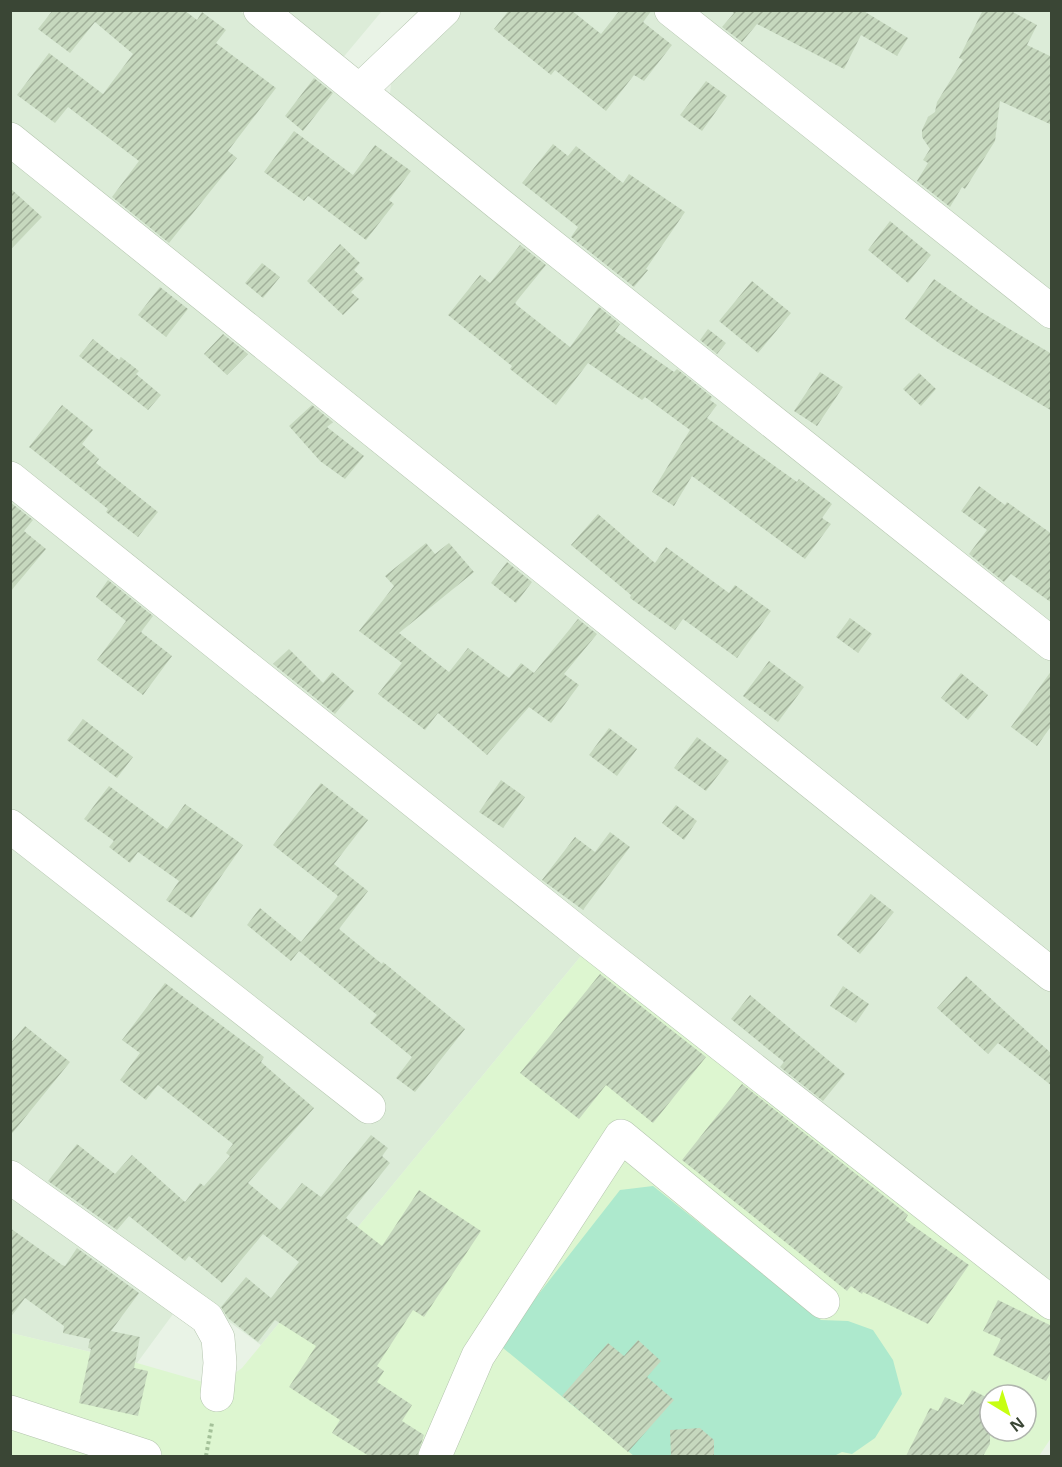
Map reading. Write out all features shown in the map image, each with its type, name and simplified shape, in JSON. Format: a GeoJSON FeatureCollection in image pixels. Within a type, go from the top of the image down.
{"type":"FeatureCollection","features":[{"type":"Feature","properties":{"kind":"lane"},"geometry":{"type":"LineString","coordinates":[[260,10],[499,204],[1052,644]]}},
{"type":"Feature","properties":{"kind":"lane"},"geometry":{"type":"LineString","coordinates":[[360,90],[444,10]]}},
{"type":"Feature","properties":{"kind":"lane"},"geometry":{"type":"LineString","coordinates":[[671,10],[1052,312]]}},
{"type":"Feature","properties":{"kind":"lane"},"geometry":{"type":"LineString","coordinates":[[10,139],[1052,975]]}},
{"type":"Feature","properties":{"kind":"lane"},"geometry":{"type":"LineString","coordinates":[[10,478],[590,942],[1052,1303]]}},
{"type":"Feature","properties":{"kind":"lane"},"geometry":{"type":"LineString","coordinates":[[10,826],[369,1107]]}},
{"type":"Feature","properties":{"kind":"lane"},"geometry":{"type":"LineString","coordinates":[[435,1456],[478,1356],[621,1136],[822,1302]]}},
{"type":"Feature","properties":{"kind":"lane"},"geometry":{"type":"LineString","coordinates":[[10,1177],[207,1318],[218,1338],[220,1363],[217,1395]]}},
{"type":"Feature","properties":{"kind":"lane"},"geometry":{"type":"LineString","coordinates":[[10,1412],[145,1456]]}},
{"type":"Feature","properties":{"kind":"shaded area"},"geometry":{"type":"Polygon","coordinates":[[[10,11],[240,11],[1051,654],[1051,966],[11,127],[10,11]]]}},
{"type":"Feature","properties":{"kind":"shaded area"},"geometry":{"type":"Polygon","coordinates":[[[278,11],[382,11],[341,60],[278,11]]]}},
{"type":"Feature","properties":{"kind":"shaded area"},"geometry":{"type":"Polygon","coordinates":[[[458,11],[654,11],[1051,329],[1051,632],[389,103],[392,75],[458,11]]]}},
{"type":"Feature","properties":{"kind":"shaded area"},"geometry":{"type":"Polygon","coordinates":[[[689,11],[1051,11],[1051,301],[689,11]]]}},
{"type":"Feature","properties":{"kind":"shaded area"},"geometry":{"type":"Polygon","coordinates":[[[10,153],[1051,985],[1051,1293],[11,465],[10,153]]]}},
{"type":"Feature","properties":{"kind":"shaded area"},"geometry":{"type":"Polygon","coordinates":[[[11,488],[585,951],[261,1345],[11,1163],[11,488]]]}},
{"type":"Feature","properties":{"kind":"shaded area"},"geometry":{"type":"Polygon","coordinates":[[[585,951],[1051,1321],[1051,1438],[1039,1456],[11,1456],[11,1333],[137,1363],[217,1386],[242,1368],[585,951]]]}},
{"type":"Feature","properties":{"kind":"shaded area"},"geometry":{"type":"Polygon","coordinates":[[[653,1186],[821,1320],[848,1321],[873,1330],[893,1360],[902,1394],[875,1438],[852,1454],[842,1452],[834,1456],[634,1456],[503,1348],[505,1337],[620,1190],[653,1186]]]}},
{"type":"Feature","properties":{"kind":"shaded area"},"geometry":{"type":"Polygon","coordinates":[[[11,1187],[176,1310],[137,1363],[11,1333],[11,1187]]]}},
{"type":"Feature","properties":{"kind":"building"},"geometry":{"type":"Polygon","coordinates":[[[53,10],[184,10],[197,20],[202,12],[226,30],[216,43],[276,88],[228,151],[237,158],[169,243],[112,197],[139,161],[68,107],[55,123],[17,95],[49,53],[103,94],[133,54],[95,22],[70,53],[38,29],[53,10]]]}},
{"type":"Feature","properties":{"kind":"building"},"geometry":{"type":"Polygon","coordinates":[[[509,10],[571,10],[601,34],[620,10],[652,10],[643,22],[672,45],[644,81],[634,75],[606,111],[555,70],[551,75],[494,29],[509,10]]]}},
{"type":"Feature","properties":{"kind":"building"},"geometry":{"type":"Polygon","coordinates":[[[730,10],[862,10],[908,38],[897,56],[861,35],[844,69],[757,24],[742,42],[722,27],[734,13],[730,10]]]}},
{"type":"Feature","properties":{"kind":"building"},"geometry":{"type":"Polygon","coordinates":[[[983,10],[1009,10],[1037,25],[1027,45],[1052,57],[1052,125],[1000,101],[995,141],[965,189],[962,187],[950,207],[917,181],[928,163],[923,160],[930,149],[922,137],[922,130],[928,117],[935,112],[937,102],[963,60],[959,58],[983,10]]]}},
{"type":"Feature","properties":{"kind":"building"},"geometry":{"type":"Polygon","coordinates":[[[314,78],[333,93],[303,131],[285,116],[314,78]]]}},
{"type":"Feature","properties":{"kind":"building"},"geometry":{"type":"Polygon","coordinates":[[[706,81],[727,96],[702,131],[680,115],[706,81]]]}},
{"type":"Feature","properties":{"kind":"building"},"geometry":{"type":"Polygon","coordinates":[[[294,131],[353,175],[375,145],[411,171],[389,200],[394,204],[366,240],[308,196],[304,201],[264,172],[294,131]]]}},
{"type":"Feature","properties":{"kind":"building"},"geometry":{"type":"Polygon","coordinates":[[[553,144],[568,156],[576,146],[623,183],[629,174],[685,212],[646,269],[648,270],[634,287],[571,237],[578,227],[522,183],[553,144]]]}},
{"type":"Feature","properties":{"kind":"building"},"geometry":{"type":"Polygon","coordinates":[[[10,188],[42,217],[10,250],[10,188]]]}},
{"type":"Feature","properties":{"kind":"building"},"geometry":{"type":"Polygon","coordinates":[[[890,221],[931,255],[908,283],[868,250],[890,221]]]}},
{"type":"Feature","properties":{"kind":"building"},"geometry":{"type":"Polygon","coordinates":[[[340,244],[360,263],[354,270],[364,279],[351,292],[359,299],[343,315],[307,281],[340,244]]]}},
{"type":"Feature","properties":{"kind":"building"},"geometry":{"type":"Polygon","coordinates":[[[520,245],[546,265],[515,303],[518,306],[570,347],[599,307],[620,324],[615,331],[674,372],[677,369],[712,397],[710,400],[717,405],[707,418],[797,482],[799,479],[832,504],[822,518],[831,524],[805,559],[692,476],[674,506],[652,492],[690,430],[645,397],[642,400],[588,363],[556,405],[448,315],[480,275],[490,283],[520,245]]]}},
{"type":"Feature","properties":{"kind":"building"},"geometry":{"type":"Polygon","coordinates":[[[262,263],[280,277],[263,298],[245,283],[262,263]]]}},
{"type":"Feature","properties":{"kind":"building"},"geometry":{"type":"Polygon","coordinates":[[[934,279],[981,312],[1052,354],[1052,411],[943,346],[905,319],[934,279]]]}},
{"type":"Feature","properties":{"kind":"building"},"geometry":{"type":"Polygon","coordinates":[[[752,281],[791,313],[758,353],[719,321],[752,281]]]}},
{"type":"Feature","properties":{"kind":"building"},"geometry":{"type":"Polygon","coordinates":[[[160,287],[188,309],[166,337],[138,315],[160,287]]]}},
{"type":"Feature","properties":{"kind":"building"},"geometry":{"type":"Polygon","coordinates":[[[708,329],[726,343],[717,354],[700,340],[708,329]]]}},
{"type":"Feature","properties":{"kind":"building"},"geometry":{"type":"Polygon","coordinates":[[[223,334],[248,354],[227,375],[204,354],[223,334]]]}},
{"type":"Feature","properties":{"kind":"building"},"geometry":{"type":"Polygon","coordinates":[[[93,339],[119,360],[121,357],[139,371],[136,374],[161,395],[148,410],[79,356],[93,339]]]}},
{"type":"Feature","properties":{"kind":"building"},"geometry":{"type":"Polygon","coordinates":[[[820,372],[843,387],[817,426],[794,411],[820,372]]]}},
{"type":"Feature","properties":{"kind":"building"},"geometry":{"type":"Polygon","coordinates":[[[919,373],[936,389],[921,406],[903,389],[919,373]]]}},
{"type":"Feature","properties":{"kind":"building"},"geometry":{"type":"Polygon","coordinates":[[[62,405],[93,430],[82,444],[99,459],[96,463],[158,512],[138,537],[106,512],[108,509],[29,447],[62,405]]]}},
{"type":"Feature","properties":{"kind":"building"},"geometry":{"type":"Polygon","coordinates":[[[312,405],[333,422],[327,427],[364,456],[345,479],[320,461],[289,426],[312,405]]]}},
{"type":"Feature","properties":{"kind":"building"},"geometry":{"type":"Polygon","coordinates":[[[979,486],[1005,505],[1007,502],[1052,534],[1052,603],[1011,574],[1004,582],[969,554],[987,530],[961,511],[979,486]]]}},
{"type":"Feature","properties":{"kind":"building"},"geometry":{"type":"Polygon","coordinates":[[[10,502],[33,520],[24,531],[46,549],[10,592],[10,502]]]}},
{"type":"Feature","properties":{"kind":"building"},"geometry":{"type":"Polygon","coordinates":[[[598,514],[655,563],[666,547],[729,593],[735,585],[771,611],[737,658],[683,619],[675,630],[630,598],[631,595],[571,545],[598,514]]]}},
{"type":"Feature","properties":{"kind":"building"},"geometry":{"type":"Polygon","coordinates":[[[426,543],[435,554],[449,543],[474,572],[399,633],[449,672],[468,648],[509,678],[521,663],[534,673],[578,619],[597,634],[564,674],[579,685],[551,723],[529,707],[487,755],[438,713],[425,730],[378,694],[402,663],[359,631],[394,586],[385,576],[426,543]]]}},
{"type":"Feature","properties":{"kind":"building"},"geometry":{"type":"Polygon","coordinates":[[[507,562],[532,582],[516,603],[491,583],[507,562]]]}},
{"type":"Feature","properties":{"kind":"building"},"geometry":{"type":"Polygon","coordinates":[[[108,580],[153,616],[141,632],[172,656],[143,695],[97,660],[126,621],[96,597],[108,580]]]}},
{"type":"Feature","properties":{"kind":"building"},"geometry":{"type":"Polygon","coordinates":[[[850,618],[872,634],[858,653],[836,637],[850,618]]]}},
{"type":"Feature","properties":{"kind":"building"},"geometry":{"type":"Polygon","coordinates":[[[289,649],[323,683],[332,672],[354,691],[335,714],[273,664],[289,649]]]}},
{"type":"Feature","properties":{"kind":"building"},"geometry":{"type":"Polygon","coordinates":[[[769,661],[804,687],[778,722],[743,696],[769,661]]]}},
{"type":"Feature","properties":{"kind":"building"},"geometry":{"type":"Polygon","coordinates":[[[1052,670],[1052,725],[1037,746],[1011,727],[1052,670]]]}},
{"type":"Feature","properties":{"kind":"building"},"geometry":{"type":"Polygon","coordinates":[[[961,673],[988,695],[968,720],[941,698],[961,673]]]}},
{"type":"Feature","properties":{"kind":"building"},"geometry":{"type":"Polygon","coordinates":[[[83,719],[133,757],[117,778],[67,740],[83,719]]]}},
{"type":"Feature","properties":{"kind":"building"},"geometry":{"type":"Polygon","coordinates":[[[609,728],[637,749],[617,776],[589,755],[609,728]]]}},
{"type":"Feature","properties":{"kind":"building"},"geometry":{"type":"Polygon","coordinates":[[[697,737],[729,761],[706,791],[674,768],[697,737]]]}},
{"type":"Feature","properties":{"kind":"building"},"geometry":{"type":"Polygon","coordinates":[[[501,780],[525,797],[503,828],[479,812],[501,780]]]}},
{"type":"Feature","properties":{"kind":"building"},"geometry":{"type":"Polygon","coordinates":[[[321,783],[368,820],[334,864],[368,891],[339,929],[465,1029],[415,1092],[396,1078],[412,1057],[370,1023],[377,1015],[299,951],[291,961],[247,925],[260,908],[301,942],[338,896],[273,845],[321,783]]]}},
{"type":"Feature","properties":{"kind":"building"},"geometry":{"type":"Polygon","coordinates":[[[109,786],[167,829],[185,804],[243,845],[192,918],[166,900],[179,881],[138,852],[130,863],[109,847],[114,841],[84,819],[109,786]]]}},
{"type":"Feature","properties":{"kind":"building"},"geometry":{"type":"Polygon","coordinates":[[[676,805],[697,821],[684,840],[662,823],[676,805]]]}},
{"type":"Feature","properties":{"kind":"building"},"geometry":{"type":"Polygon","coordinates":[[[610,832],[630,847],[583,910],[542,880],[575,837],[595,852],[610,832]]]}},
{"type":"Feature","properties":{"kind":"building"},"geometry":{"type":"Polygon","coordinates":[[[871,894],[894,912],[860,954],[837,935],[871,894]]]}},
{"type":"Feature","properties":{"kind":"building"},"geometry":{"type":"Polygon","coordinates":[[[600,974],[706,1057],[653,1123],[606,1085],[579,1119],[520,1073],[600,974]]]}},
{"type":"Feature","properties":{"kind":"building"},"geometry":{"type":"Polygon","coordinates":[[[966,976],[1052,1054],[1052,1086],[998,1043],[988,1054],[937,1008],[966,976]]]}},
{"type":"Feature","properties":{"kind":"building"},"geometry":{"type":"Polygon","coordinates":[[[165,983],[264,1057],[261,1062],[314,1108],[248,1183],[280,1210],[302,1183],[321,1197],[371,1135],[388,1148],[382,1156],[390,1163],[346,1218],[382,1246],[419,1190],[481,1231],[424,1317],[413,1310],[377,1366],[384,1371],[377,1382],[412,1405],[402,1421],[424,1435],[417,1456],[369,1456],[332,1433],[340,1420],[289,1387],[316,1346],[275,1320],[258,1342],[228,1318],[221,1307],[246,1277],[271,1298],[299,1262],[263,1234],[222,1283],[189,1256],[185,1261],[129,1216],[117,1230],[48,1181],[77,1144],[115,1174],[132,1155],[185,1202],[200,1183],[204,1186],[230,1156],[226,1153],[233,1144],[158,1085],[146,1100],[120,1080],[140,1053],[122,1040],[165,983]]]}},
{"type":"Feature","properties":{"kind":"building"},"geometry":{"type":"Polygon","coordinates":[[[843,986],[869,1004],[856,1023],[830,1006],[843,986]]]}},
{"type":"Feature","properties":{"kind":"building"},"geometry":{"type":"Polygon","coordinates":[[[750,995],[845,1074],[823,1101],[780,1067],[784,1062],[731,1019],[750,995]]]}},
{"type":"Feature","properties":{"kind":"building"},"geometry":{"type":"Polygon","coordinates":[[[25,1026],[70,1062],[10,1136],[10,1044],[25,1026]]]}},
{"type":"Feature","properties":{"kind":"building"},"geometry":{"type":"Polygon","coordinates":[[[742,1084],[908,1215],[905,1220],[969,1265],[928,1324],[863,1292],[862,1294],[851,1286],[847,1291],[682,1160],[742,1084]]]}},
{"type":"Feature","properties":{"kind":"building"},"geometry":{"type":"Polygon","coordinates":[[[10,1228],[65,1266],[77,1248],[139,1293],[111,1331],[140,1337],[134,1368],[148,1371],[138,1416],[79,1403],[91,1349],[88,1348],[90,1339],[63,1333],[64,1326],[25,1298],[10,1318],[10,1228]]]}},
{"type":"Feature","properties":{"kind":"building"},"geometry":{"type":"Polygon","coordinates":[[[998,1300],[1052,1326],[1052,1370],[1046,1381],[993,1355],[1001,1339],[983,1331],[998,1300]]]}},
{"type":"Feature","properties":{"kind":"building"},"geometry":{"type":"Polygon","coordinates":[[[638,1340],[661,1361],[647,1377],[674,1400],[628,1452],[562,1396],[608,1343],[624,1356],[638,1340]]]}},
{"type":"Feature","properties":{"kind":"building"},"geometry":{"type":"Polygon","coordinates":[[[972,1390],[978,1393],[978,1443],[990,1443],[983,1456],[906,1456],[930,1408],[938,1411],[945,1397],[963,1405],[972,1390]]]}},
{"type":"Feature","properties":{"kind":"building"},"geometry":{"type":"Polygon","coordinates":[[[700,1428],[714,1440],[714,1456],[671,1456],[670,1430],[700,1428]]]}}]}
